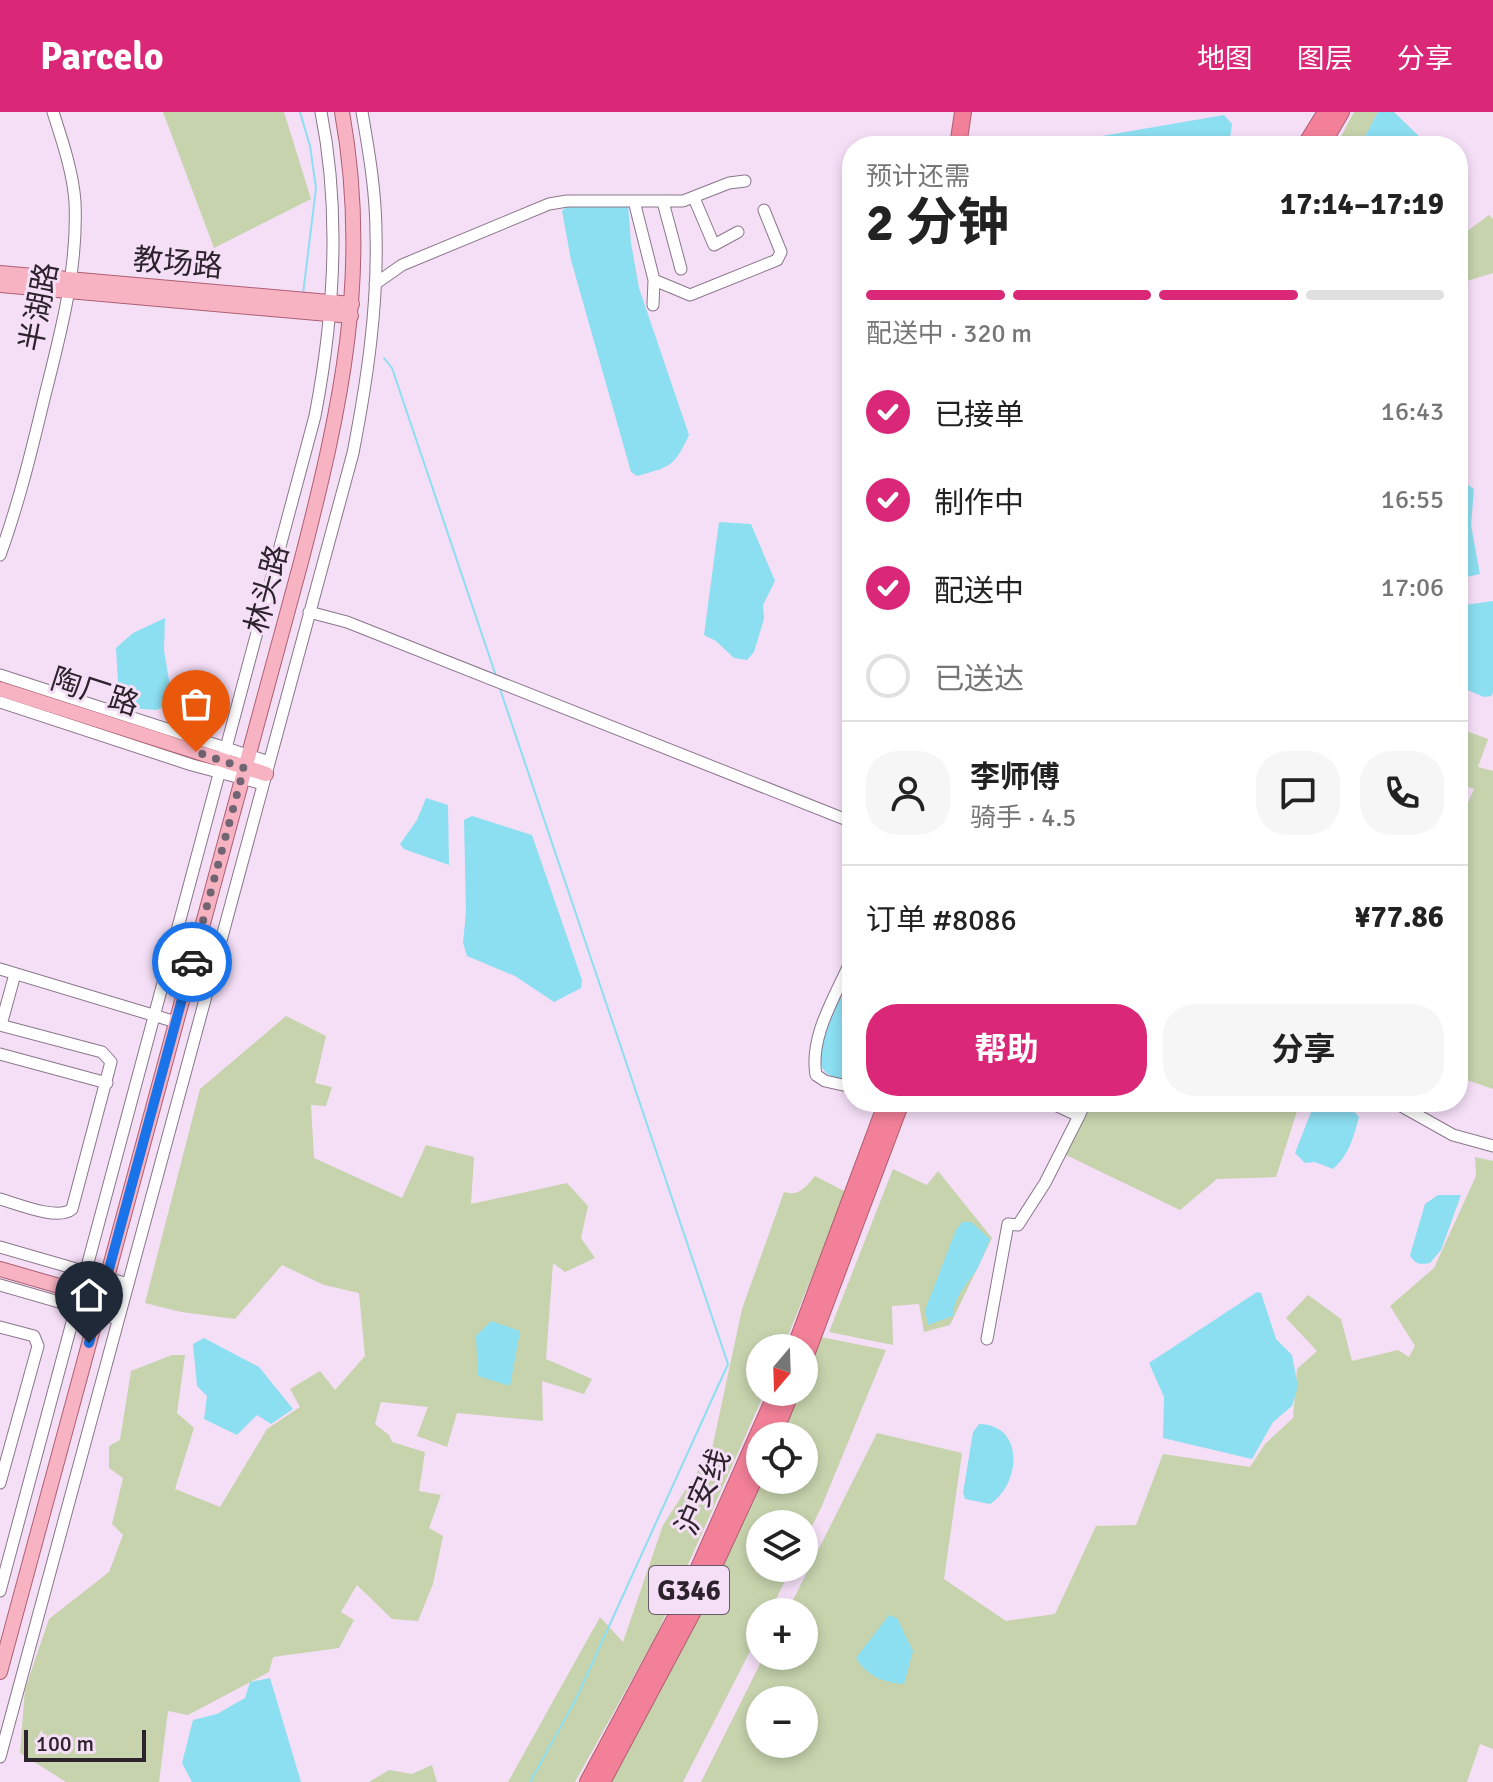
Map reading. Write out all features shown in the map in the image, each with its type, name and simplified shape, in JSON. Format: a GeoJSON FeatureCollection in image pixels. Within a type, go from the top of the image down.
{"type":"FeatureCollection","features":[{"type":"Feature","properties":{"kind":"highway"},"geometry":{"type":"LineString","coordinates":[[948,136],[952,112]]}},
{"type":"Feature","properties":{"kind":"highway"},"geometry":{"type":"LineString","coordinates":[[959,136],[963,112]]}},
{"type":"Feature","properties":{"kind":"highway"},"geometry":{"type":"LineString","coordinates":[[1313,136],[1326,112]]}},
{"type":"Feature","properties":{"kind":"highway"},"geometry":{"type":"LineString","coordinates":[[1327,136],[1341,112]]}},
{"type":"Feature","properties":{"kind":"highway"},"geometry":{"type":"LineString","coordinates":[[800,1334],[883,1112]]}},
{"type":"Feature","properties":{"kind":"highway"},"geometry":{"type":"LineString","coordinates":[[814,1334],[897,1112]]}},
{"type":"Feature","properties":{"kind":"highway","name":"沪安线"},"geometry":{"type":"LineString","coordinates":[[588,1782],[683,1604],[771,1406]]}},
{"type":"Feature","properties":{"kind":"highway","name":"沪安线"},"geometry":{"type":"LineString","coordinates":[[602,1782],[693,1611],[747,1494]]}},
{"type":"Feature","properties":{"kind":"main road","name":"林头路"},"geometry":{"type":"LineString","coordinates":[[0,1672],[338,413],[352,310],[354,197],[342,112]]}},
{"type":"Feature","properties":{"kind":"main road","name":"教场路"},"geometry":{"type":"LineString","coordinates":[[0,273],[70,285],[352,310]]}},
{"type":"Feature","properties":{"kind":"main road","name":"教场路"},"geometry":{"type":"LineString","coordinates":[[0,285],[70,285]]}},
{"type":"Feature","properties":{"kind":"main road","name":"陶厂路"},"geometry":{"type":"LineString","coordinates":[[0,689],[266,774]]}},
{"type":"Feature","properties":{"kind":"main road"},"geometry":{"type":"LineString","coordinates":[[0,1269],[78,1299],[101,1298]]}},
{"type":"Feature","properties":{"kind":"street","name":"半湖路"},"geometry":{"type":"LineString","coordinates":[[0,555],[33,444],[70,285],[75,241],[75,197],[53,112]]}},
{"type":"Feature","properties":{"kind":"street"},"geometry":{"type":"LineString","coordinates":[[0,1591],[315,416],[330,308],[333,238],[331,186],[321,112]]}},
{"type":"Feature","properties":{"kind":"street"},"geometry":{"type":"LineString","coordinates":[[0,1757],[353,453],[369,355],[377,234],[362,112]]}},
{"type":"Feature","properties":{"kind":"street"},"geometry":{"type":"LineString","coordinates":[[375,284],[402,265],[549,204],[567,201],[663,202],[694,198],[729,183],[745,181]]}},
{"type":"Feature","properties":{"kind":"street"},"geometry":{"type":"LineString","coordinates":[[694,198],[714,245],[738,232]]}},
{"type":"Feature","properties":{"kind":"street"},"geometry":{"type":"LineString","coordinates":[[634,201],[654,280],[653,305]]}},
{"type":"Feature","properties":{"kind":"street"},"geometry":{"type":"LineString","coordinates":[[663,202],[681,269]]}},
{"type":"Feature","properties":{"kind":"street"},"geometry":{"type":"LineString","coordinates":[[654,280],[690,295],[777,260],[781,252],[764,210]]}},
{"type":"Feature","properties":{"kind":"street"},"geometry":{"type":"LineString","coordinates":[[309,612],[347,622],[842,818]]}},
{"type":"Feature","properties":{"kind":"street"},"geometry":{"type":"LineString","coordinates":[[0,675],[224,761]]}},
{"type":"Feature","properties":{"kind":"street"},"geometry":{"type":"LineString","coordinates":[[0,702],[224,761]]}},
{"type":"Feature","properties":{"kind":"street"},"geometry":{"type":"LineString","coordinates":[[0,969],[176,1022]]}},
{"type":"Feature","properties":{"kind":"street"},"geometry":{"type":"LineString","coordinates":[[0,1199],[58,1215],[69,1213],[74,1205],[111,1062],[106,1054],[1,1025],[15,974]]}},
{"type":"Feature","properties":{"kind":"street"},"geometry":{"type":"LineString","coordinates":[[842,980],[826,1015],[814,1063],[816,1075],[825,1081],[842,1085]]}},
{"type":"Feature","properties":{"kind":"street"},"geometry":{"type":"LineString","coordinates":[[0,1054],[107,1083]]}},
{"type":"Feature","properties":{"kind":"street"},"geometry":{"type":"LineString","coordinates":[[1070,1112],[1079,1116]]}},
{"type":"Feature","properties":{"kind":"street"},"geometry":{"type":"LineString","coordinates":[[987,1339],[1008,1224],[1018,1225],[1045,1183],[1081,1112]]}},
{"type":"Feature","properties":{"kind":"street"},"geometry":{"type":"LineString","coordinates":[[1412,1112],[1453,1135],[1493,1146]]}},
{"type":"Feature","properties":{"kind":"street"},"geometry":{"type":"LineString","coordinates":[[0,1247],[128,1284]]}},
{"type":"Feature","properties":{"kind":"street"},"geometry":{"type":"LineString","coordinates":[[0,1285],[78,1299],[97,1313],[118,1319]]}},
{"type":"Feature","properties":{"kind":"street"},"geometry":{"type":"LineString","coordinates":[[0,1327],[34,1336],[38,1346],[0,1483]]}},
{"type":"Feature","properties":{"kind":"green space"},"geometry":{"type":"Polygon","coordinates":[[[163,112],[284,112],[311,199],[214,248],[163,112]]]}},
{"type":"Feature","properties":{"kind":"green space"},"geometry":{"type":"Polygon","coordinates":[[[1354,112],[1378,112],[1365,136],[1341,136],[1354,112]]]}},
{"type":"Feature","properties":{"kind":"green space"},"geometry":{"type":"Polygon","coordinates":[[[1489,215],[1493,219],[1493,273],[1468,281],[1468,231],[1489,215]]]}},
{"type":"Feature","properties":{"kind":"green space"},"geometry":{"type":"Polygon","coordinates":[[[1468,732],[1488,739],[1478,767],[1493,771],[1493,1089],[1468,1080],[1468,802],[1474,789],[1468,787],[1468,732]]]}},
{"type":"Feature","properties":{"kind":"green space"},"geometry":{"type":"Polygon","coordinates":[[[286,1016],[326,1036],[315,1083],[332,1087],[326,1106],[311,1105],[314,1158],[402,1198],[426,1145],[474,1157],[471,1204],[567,1183],[588,1206],[581,1238],[595,1258],[565,1272],[553,1263],[546,1359],[592,1379],[584,1394],[542,1381],[543,1421],[457,1413],[447,1447],[417,1436],[428,1407],[381,1402],[375,1424],[389,1435],[392,1442],[425,1452],[419,1491],[441,1495],[429,1528],[443,1536],[433,1584],[418,1621],[392,1619],[357,1585],[341,1612],[354,1620],[339,1648],[273,1657],[269,1672],[188,1715],[168,1711],[159,1782],[66,1782],[20,1753],[25,1689],[49,1619],[109,1572],[123,1535],[112,1524],[123,1478],[109,1468],[109,1446],[120,1440],[131,1371],[172,1355],[185,1355],[177,1413],[194,1428],[175,1489],[220,1507],[267,1429],[300,1407],[290,1389],[320,1371],[335,1390],[365,1356],[359,1293],[324,1285],[282,1265],[235,1319],[181,1312],[145,1303],[200,1089],[286,1016]]]}},
{"type":"Feature","properties":{"kind":"green space"},"geometry":{"type":"Polygon","coordinates":[[[1087,1112],[1297,1112],[1276,1177],[1217,1179],[1180,1210],[1066,1155],[1087,1112]]]}},
{"type":"Feature","properties":{"kind":"green space"},"geometry":{"type":"Polygon","coordinates":[[[1475,1157],[1493,1161],[1493,1749],[1480,1744],[1467,1782],[701,1782],[746,1692],[746,1758],[818,1758],[818,1686],[749,1686],[757,1670],[818,1670],[818,1598],[794,1598],[802,1582],[818,1582],[818,1550],[877,1433],[962,1453],[944,1579],[1006,1621],[1055,1614],[1096,1526],[1136,1525],[1163,1454],[1250,1467],[1265,1444],[1293,1418],[1297,1369],[1317,1351],[1286,1318],[1308,1295],[1341,1319],[1352,1361],[1398,1350],[1409,1357],[1415,1346],[1390,1306],[1434,1268],[1476,1176],[1475,1157]]]}},
{"type":"Feature","properties":{"kind":"green space"},"geometry":{"type":"Polygon","coordinates":[[[893,1169],[927,1185],[938,1171],[992,1238],[950,1325],[924,1332],[919,1304],[892,1306],[893,1345],[829,1332],[893,1169]]]}},
{"type":"Feature","properties":{"kind":"green space"},"geometry":{"type":"Polygon","coordinates":[[[815,1176],[846,1192],[789,1334],[746,1334],[746,1406],[759,1406],[752,1422],[746,1422],[746,1435],[657,1634],[575,1782],[508,1782],[600,1617],[623,1642],[663,1525],[712,1449],[742,1309],[784,1192],[798,1192],[815,1176]]]}},
{"type":"Feature","properties":{"kind":"green space"},"geometry":{"type":"Polygon","coordinates":[[[821,1337],[886,1350],[821,1508],[818,1514],[818,1510],[746,1510],[746,1582],[784,1582],[777,1598],[746,1598],[746,1659],[683,1782],[610,1782],[753,1494],[818,1494],[818,1422],[785,1422],[792,1406],[818,1406],[818,1344],[821,1337]]]}},
{"type":"Feature","properties":{"kind":"green space"},"geometry":{"type":"Polygon","coordinates":[[[432,1765],[437,1782],[369,1782],[389,1770],[412,1774],[432,1765]]]}},
{"type":"Feature","properties":{"kind":"water"},"geometry":{"type":"Polygon","coordinates":[[[1378,112],[1394,112],[1419,136],[1365,136],[1378,112]]]}},
{"type":"Feature","properties":{"kind":"water"},"geometry":{"type":"Polygon","coordinates":[[[1224,115],[1232,124],[1230,136],[1102,136],[1224,115]]]}},
{"type":"Feature","properties":{"kind":"water"},"geometry":{"type":"Polygon","coordinates":[[[570,203],[628,205],[639,288],[689,435],[670,464],[637,476],[631,472],[571,260],[562,211],[570,203]]]}},
{"type":"Feature","properties":{"kind":"water"},"geometry":{"type":"Polygon","coordinates":[[[1468,485],[1474,489],[1471,525],[1480,574],[1468,577],[1468,485]]]}},
{"type":"Feature","properties":{"kind":"water"},"geometry":{"type":"Polygon","coordinates":[[[719,522],[751,524],[775,581],[763,605],[764,619],[754,652],[747,660],[734,658],[716,641],[704,635],[719,522]]]}},
{"type":"Feature","properties":{"kind":"water"},"geometry":{"type":"Polygon","coordinates":[[[1493,601],[1491,696],[1484,697],[1468,690],[1468,605],[1493,601]]]}},
{"type":"Feature","properties":{"kind":"water"},"geometry":{"type":"Polygon","coordinates":[[[165,618],[164,650],[173,704],[156,710],[129,708],[119,698],[116,648],[133,633],[165,618]]]}},
{"type":"Feature","properties":{"kind":"water"},"geometry":{"type":"Polygon","coordinates":[[[426,798],[448,805],[449,865],[404,849],[400,844],[417,820],[426,798]]]}},
{"type":"Feature","properties":{"kind":"water"},"geometry":{"type":"Polygon","coordinates":[[[472,816],[532,835],[582,980],[581,988],[554,1002],[515,976],[467,956],[463,943],[466,912],[464,820],[472,816]]]}},
{"type":"Feature","properties":{"kind":"water"},"geometry":{"type":"Polygon","coordinates":[[[842,994],[842,1079],[829,1075],[821,1061],[828,1023],[842,994]]]}},
{"type":"Feature","properties":{"kind":"water"},"geometry":{"type":"Polygon","coordinates":[[[1311,1112],[1354,1112],[1359,1117],[1347,1151],[1333,1169],[1315,1162],[1305,1163],[1295,1153],[1311,1112]]]}},
{"type":"Feature","properties":{"kind":"water"},"geometry":{"type":"Polygon","coordinates":[[[1438,1195],[1461,1195],[1441,1250],[1430,1263],[1418,1263],[1410,1255],[1425,1204],[1438,1195]]]}},
{"type":"Feature","properties":{"kind":"water"},"geometry":{"type":"Polygon","coordinates":[[[962,1222],[971,1222],[990,1239],[978,1267],[957,1299],[953,1316],[928,1325],[925,1310],[956,1230],[962,1222]]]}},
{"type":"Feature","properties":{"kind":"water"},"geometry":{"type":"Polygon","coordinates":[[[1257,1292],[1261,1293],[1276,1339],[1292,1355],[1298,1387],[1292,1406],[1273,1422],[1252,1459],[1163,1438],[1164,1397],[1149,1363],[1257,1292]]]}},
{"type":"Feature","properties":{"kind":"water"},"geometry":{"type":"Polygon","coordinates":[[[491,1321],[520,1331],[510,1386],[478,1376],[476,1336],[491,1321]]]}},
{"type":"Feature","properties":{"kind":"water"},"geometry":{"type":"Polygon","coordinates":[[[204,1338],[259,1367],[293,1409],[271,1424],[257,1415],[237,1435],[204,1419],[207,1396],[197,1386],[193,1344],[204,1338]]]}},
{"type":"Feature","properties":{"kind":"water"},"geometry":{"type":"Polygon","coordinates":[[[979,1424],[994,1427],[1004,1434],[1011,1444],[1013,1456],[1008,1483],[1001,1495],[990,1504],[965,1499],[963,1493],[973,1432],[979,1424]]]}},
{"type":"Feature","properties":{"kind":"water"},"geometry":{"type":"Polygon","coordinates":[[[889,1615],[897,1618],[913,1651],[904,1684],[877,1677],[865,1670],[856,1658],[889,1615]]]}},
{"type":"Feature","properties":{"kind":"water"},"geometry":{"type":"Polygon","coordinates":[[[270,1678],[301,1782],[192,1782],[182,1763],[193,1720],[217,1714],[245,1698],[250,1682],[270,1678]]]}},
{"type":"Feature","properties":{"kind":"waterway"},"geometry":{"type":"LineString","coordinates":[[300,112],[310,146],[316,188],[303,294]]}},
{"type":"Feature","properties":{"kind":"waterway"},"geometry":{"type":"LineString","coordinates":[[384,358],[392,368],[496,676]]}},
{"type":"Feature","properties":{"kind":"waterway"},"geometry":{"type":"LineString","coordinates":[[500,689],[728,1364],[576,1699],[530,1782]]}},
{"type":"Feature","properties":{"kind":"way so far"},"geometry":{"type":"LineString","coordinates":[[192,962],[244,768],[196,752]]}},
{"type":"Feature","properties":{"kind":"route"},"geometry":{"type":"LineString","coordinates":[[89,1343],[192,962]]}}]}
